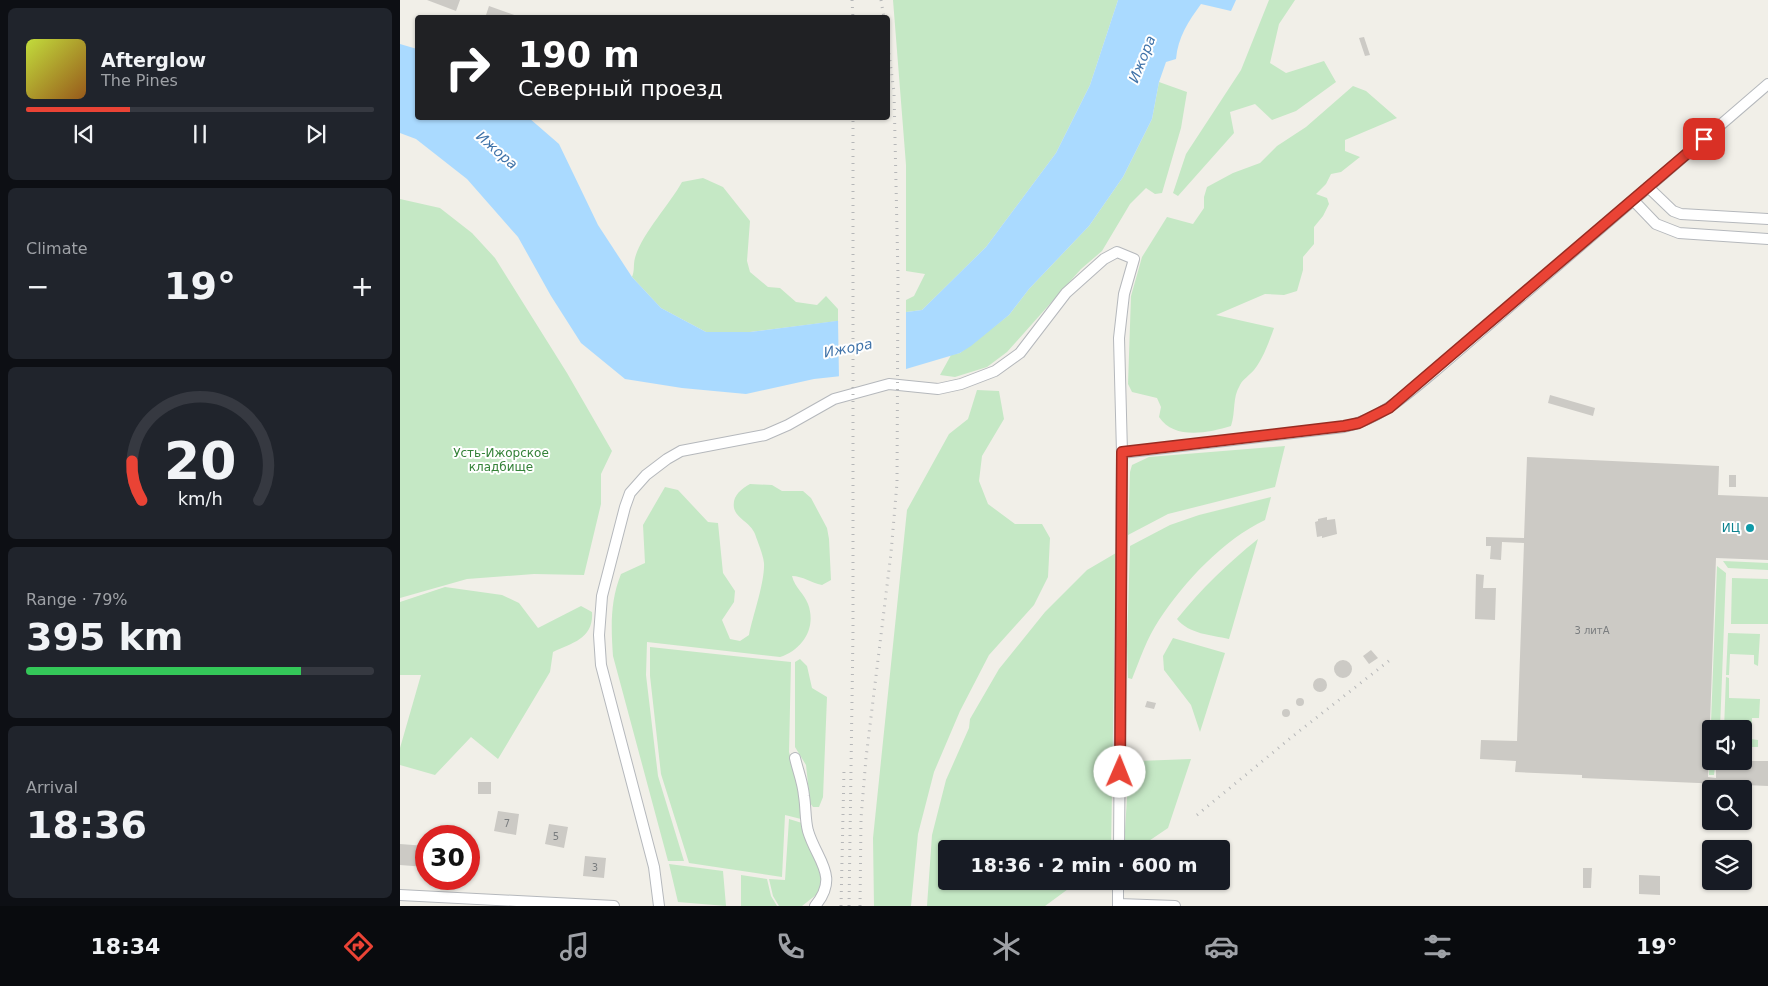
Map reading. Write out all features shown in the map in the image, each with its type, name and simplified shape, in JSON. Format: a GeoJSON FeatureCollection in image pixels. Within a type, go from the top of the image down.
{"type":"FeatureCollection","features":[{"type":"Feature","properties":{"kind":"street"},"geometry":{"type":"LineString","coordinates":[[1122,452],[1344,426],[1373,418],[1389,408],[1435,371],[1768,84]]}},
{"type":"Feature","properties":{"kind":"street"},"geometry":{"type":"LineString","coordinates":[[1661,175],[1660,186],[1665,202]]}},
{"type":"Feature","properties":{"kind":"street"},"geometry":{"type":"LineString","coordinates":[[1648,186],[1673,211],[1688,215],[1768,219]]}},
{"type":"Feature","properties":{"kind":"street"},"geometry":{"type":"LineString","coordinates":[[1632,200],[1656,224],[1679,233],[1768,239]]}},
{"type":"Feature","properties":{"kind":"street"},"geometry":{"type":"LineString","coordinates":[[658,906],[654,867],[600,665],[599,635],[602,596],[630,493],[646,475],[666,459],[681,452],[765,435],[788,425],[834,399],[889,384],[938,389],[961,384],[995,371],[1020,354],[1066,293],[1104,259],[1117,252],[1134,259],[1124,294],[1119,338],[1122,452],[1119,840]]}},
{"type":"Feature","properties":{"kind":"street"},"geometry":{"type":"LineString","coordinates":[[795,758],[804,795],[808,832],[824,865],[827,884],[824,896],[815,906]]}},
{"type":"Feature","properties":{"kind":"street"},"geometry":{"type":"LineString","coordinates":[[1118,890],[1118,905],[1175,906]]}},
{"type":"Feature","properties":{"kind":"street"},"geometry":{"type":"LineString","coordinates":[[400,895],[496,903],[614,906]]}},
{"type":"Feature","properties":{"kind":"green space"},"geometry":{"type":"Polygon","coordinates":[[[893,0],[1118,0],[1090,85],[1056,153],[986,247],[922,310],[906,312],[906,300],[914,296],[925,274],[906,271],[906,165],[893,0]]]}},
{"type":"Feature","properties":{"kind":"green space"},"geometry":{"type":"Polygon","coordinates":[[[1269,0],[1295,0],[1279,24],[1270,63],[1286,73],[1324,61],[1336,82],[1296,111],[1272,120],[1255,104],[1230,112],[1234,133],[1178,196],[1173,193],[1186,154],[1241,70],[1269,0]]]}},
{"type":"Feature","properties":{"kind":"green space"},"geometry":{"type":"Polygon","coordinates":[[[1159,82],[1187,92],[1181,128],[1162,193],[1155,194],[1146,188],[1130,204],[1102,251],[1081,269],[1007,352],[987,367],[955,377],[940,375],[951,355],[960,353],[1009,315],[1029,289],[1089,226],[1123,177],[1152,119],[1159,82]]]}},
{"type":"Feature","properties":{"kind":"green space"},"geometry":{"type":"Polygon","coordinates":[[[1353,86],[1366,91],[1397,118],[1345,140],[1345,151],[1360,157],[1341,172],[1331,174],[1326,184],[1316,194],[1327,198],[1329,204],[1323,216],[1314,227],[1314,244],[1303,257],[1303,270],[1297,291],[1284,295],[1265,294],[1216,315],[1274,328],[1260,361],[1241,383],[1235,400],[1231,426],[1212,431],[1192,433],[1173,429],[1159,417],[1161,407],[1157,398],[1132,392],[1128,384],[1131,296],[1142,257],[1167,217],[1193,224],[1204,208],[1204,197],[1207,187],[1233,173],[1260,163],[1277,146],[1306,127],[1353,86]]]}},
{"type":"Feature","properties":{"kind":"green space"},"geometry":{"type":"Polygon","coordinates":[[[703,178],[723,187],[750,221],[747,261],[750,272],[768,287],[780,288],[796,302],[817,305],[826,296],[838,309],[838,321],[750,332],[706,332],[661,308],[632,277],[635,258],[649,230],[682,182],[703,178]]]}},
{"type":"Feature","properties":{"kind":"green space","name":"Усть-Ижорское кладбище"},"geometry":{"type":"Polygon","coordinates":[[[400,199],[440,208],[472,233],[495,258],[567,373],[612,451],[601,474],[601,504],[584,575],[534,574],[467,579],[400,598],[400,199]]]}},
{"type":"Feature","properties":{"kind":"green space"},"geometry":{"type":"Polygon","coordinates":[[[977,390],[999,391],[1004,419],[982,456],[979,481],[988,504],[1015,524],[1042,524],[1050,538],[1048,577],[1034,605],[989,655],[960,711],[934,772],[918,834],[911,906],[874,906],[873,838],[907,510],[949,434],[968,419],[977,390]]]}},
{"type":"Feature","properties":{"kind":"green space"},"geometry":{"type":"Polygon","coordinates":[[[1285,446],[1275,487],[1168,514],[1128,535],[1130,472],[1132,465],[1149,457],[1285,446]]]}},
{"type":"Feature","properties":{"kind":"green space"},"geometry":{"type":"Polygon","coordinates":[[[750,484],[772,485],[782,491],[803,491],[811,498],[827,528],[831,580],[822,585],[792,576],[808,604],[811,621],[806,637],[801,643],[788,654],[780,657],[647,642],[646,675],[658,776],[684,861],[668,861],[613,656],[613,604],[617,584],[621,574],[645,563],[643,525],[665,487],[678,490],[708,522],[718,523],[723,573],[735,591],[734,602],[722,620],[730,639],[740,641],[749,635],[761,589],[764,563],[755,534],[735,512],[734,500],[743,488],[750,484]]]}},
{"type":"Feature","properties":{"kind":"green space"},"geometry":{"type":"Polygon","coordinates":[[[1271,497],[1265,520],[1249,528],[1220,550],[1193,576],[1169,605],[1144,649],[1132,679],[1128,678],[1127,644],[1130,546],[1170,525],[1199,515],[1271,497]]]}},
{"type":"Feature","properties":{"kind":"green space"},"geometry":{"type":"Polygon","coordinates":[[[1258,539],[1229,639],[1194,631],[1182,624],[1177,619],[1196,597],[1258,539]]]}},
{"type":"Feature","properties":{"kind":"green space"},"geometry":{"type":"Polygon","coordinates":[[[1116,553],[1111,840],[938,840],[938,890],[1067,890],[1045,906],[927,906],[932,835],[946,780],[969,728],[970,719],[999,669],[1045,612],[1087,570],[1116,553]]]}},
{"type":"Feature","properties":{"kind":"green space"},"geometry":{"type":"Polygon","coordinates":[[[1723,561],[1768,563],[1768,570],[1728,568],[1723,561]]]}},
{"type":"Feature","properties":{"kind":"green space"},"geometry":{"type":"Polygon","coordinates":[[[1717,566],[1726,573],[1720,720],[1711,720],[1717,566]]]}},
{"type":"Feature","properties":{"kind":"green space"},"geometry":{"type":"Polygon","coordinates":[[[1732,578],[1768,579],[1768,624],[1731,624],[1732,578]]]}},
{"type":"Feature","properties":{"kind":"green space"},"geometry":{"type":"Polygon","coordinates":[[[445,587],[502,595],[519,603],[538,628],[581,606],[592,612],[592,621],[590,628],[581,638],[553,652],[550,672],[498,759],[471,737],[435,775],[400,765],[400,748],[421,675],[400,675],[400,602],[445,587]]]}},
{"type":"Feature","properties":{"kind":"green space"},"geometry":{"type":"Polygon","coordinates":[[[1728,633],[1760,634],[1758,666],[1754,664],[1754,655],[1730,654],[1729,675],[1726,675],[1728,633]]]}},
{"type":"Feature","properties":{"kind":"green space"},"geometry":{"type":"Polygon","coordinates":[[[1173,638],[1225,653],[1200,732],[1191,705],[1164,670],[1163,656],[1173,638]]]}},
{"type":"Feature","properties":{"kind":"green space"},"geometry":{"type":"Polygon","coordinates":[[[650,647],[791,662],[789,752],[800,793],[801,819],[785,815],[782,877],[689,863],[661,774],[650,676],[650,647]]]}},
{"type":"Feature","properties":{"kind":"green space"},"geometry":{"type":"Polygon","coordinates":[[[800,659],[807,666],[812,688],[827,697],[823,797],[819,807],[813,807],[810,803],[806,765],[795,747],[795,662],[800,659]]]}},
{"type":"Feature","properties":{"kind":"green space"},"geometry":{"type":"Polygon","coordinates":[[[1726,677],[1729,678],[1729,698],[1760,699],[1759,718],[1752,718],[1752,720],[1724,720],[1726,677]]]}},
{"type":"Feature","properties":{"kind":"green space"},"geometry":{"type":"Polygon","coordinates":[[[1752,739],[1758,740],[1758,747],[1752,747],[1752,739]]]}},
{"type":"Feature","properties":{"kind":"green space"},"geometry":{"type":"Polygon","coordinates":[[[1191,759],[1168,828],[1150,840],[1124,840],[1129,766],[1138,761],[1191,759]]]}},
{"type":"Feature","properties":{"kind":"green space"},"geometry":{"type":"Polygon","coordinates":[[[1709,770],[1715,770],[1714,775],[1709,775],[1709,770]]]}},
{"type":"Feature","properties":{"kind":"green space"},"geometry":{"type":"Polygon","coordinates":[[[789,819],[802,823],[822,876],[821,891],[802,906],[779,906],[773,896],[769,879],[785,880],[789,819]]]}},
{"type":"Feature","properties":{"kind":"green space"},"geometry":{"type":"Polygon","coordinates":[[[669,864],[723,871],[726,906],[678,902],[669,864]]]}},
{"type":"Feature","properties":{"kind":"green space"},"geometry":{"type":"Polygon","coordinates":[[[741,875],[767,879],[771,896],[777,906],[741,906],[741,875]]]}},
{"type":"Feature","properties":{"kind":"water","name":"Ижора"},"geometry":{"type":"Polygon","coordinates":[[[1118,0],[1236,0],[1231,11],[1201,4],[1184,30],[1176,59],[1166,62],[1159,82],[1152,119],[1123,177],[1089,226],[1029,289],[1009,315],[971,346],[960,353],[906,369],[814,379],[746,394],[682,388],[625,379],[581,343],[551,296],[518,237],[467,179],[416,139],[400,133],[400,44],[415,48],[415,120],[531,120],[559,144],[598,225],[632,277],[661,308],[706,332],[750,332],[922,310],[986,247],[1056,153],[1090,85],[1118,0]]]}},
{"type":"Feature","properties":{"kind":"pier"},"geometry":{"type":"Polygon","coordinates":[[[906,309],[906,371],[839,379],[838,319],[906,309]]]}},
{"type":"Feature","properties":{"kind":"building"},"geometry":{"type":"Polygon","coordinates":[[[427,0],[460,0],[456,11],[427,0]]]}},
{"type":"Feature","properties":{"kind":"building"},"geometry":{"type":"Polygon","coordinates":[[[489,6],[514,15],[486,15],[489,6]]]}},
{"type":"Feature","properties":{"kind":"building"},"geometry":{"type":"Polygon","coordinates":[[[1364,37],[1370,55],[1365,56],[1359,38],[1364,37]]]}},
{"type":"Feature","properties":{"kind":"building"},"geometry":{"type":"Polygon","coordinates":[[[1550,395],[1595,408],[1593,416],[1548,403],[1550,395]]]}},
{"type":"Feature","properties":{"kind":"building"},"geometry":{"type":"Polygon","coordinates":[[[1527,457],[1719,466],[1718,495],[1768,497],[1768,560],[1716,558],[1710,720],[1702,720],[1702,770],[1708,770],[1708,777],[1716,778],[1716,770],[1752,770],[1752,761],[1768,761],[1768,786],[1752,785],[1752,780],[1702,780],[1702,783],[1582,778],[1582,775],[1515,772],[1516,761],[1480,759],[1481,740],[1517,741],[1524,543],[1502,542],[1501,560],[1490,559],[1491,546],[1486,546],[1486,537],[1524,538],[1527,457]]]}},
{"type":"Feature","properties":{"kind":"building"},"geometry":{"type":"Polygon","coordinates":[[[1729,475],[1736,475],[1736,487],[1729,487],[1729,475]]]}},
{"type":"Feature","properties":{"kind":"building"},"geometry":{"type":"Polygon","coordinates":[[[1327,517],[1327,520],[1335,519],[1337,534],[1322,538],[1322,536],[1317,537],[1315,522],[1318,519],[1327,517]]]}},
{"type":"Feature","properties":{"kind":"building"},"geometry":{"type":"Polygon","coordinates":[[[1476,574],[1484,575],[1483,588],[1496,588],[1495,620],[1475,619],[1476,574]]]}},
{"type":"Feature","properties":{"kind":"building"},"geometry":{"type":"Polygon","coordinates":[[[1371,650],[1378,658],[1369,664],[1363,656],[1371,650]]]}},
{"type":"Feature","properties":{"kind":"building"},"geometry":{"type":"Polygon","coordinates":[[[1343,660],[1349,663],[1352,669],[1349,675],[1343,678],[1337,675],[1334,669],[1337,663],[1343,660]]]}},
{"type":"Feature","properties":{"kind":"building"},"geometry":{"type":"Polygon","coordinates":[[[1317,678],[1323,678],[1327,685],[1323,692],[1317,692],[1313,688],[1313,682],[1317,678]]]}},
{"type":"Feature","properties":{"kind":"building"},"geometry":{"type":"Polygon","coordinates":[[[1300,698],[1304,702],[1300,706],[1296,702],[1300,698]]]}},
{"type":"Feature","properties":{"kind":"building"},"geometry":{"type":"Polygon","coordinates":[[[1147,701],[1156,703],[1154,709],[1145,707],[1147,701]]]}},
{"type":"Feature","properties":{"kind":"building"},"geometry":{"type":"Polygon","coordinates":[[[1286,709],[1290,713],[1286,717],[1282,713],[1286,709]]]}},
{"type":"Feature","properties":{"kind":"building"},"geometry":{"type":"Polygon","coordinates":[[[478,782],[491,782],[491,794],[478,794],[478,782]]]}},
{"type":"Feature","properties":{"kind":"building"},"geometry":{"type":"Polygon","coordinates":[[[498,811],[519,814],[516,835],[494,831],[498,811]]]}},
{"type":"Feature","properties":{"kind":"building"},"geometry":{"type":"Polygon","coordinates":[[[549,824],[568,827],[564,848],[545,844],[549,824]]]}},
{"type":"Feature","properties":{"kind":"building"},"geometry":{"type":"Polygon","coordinates":[[[400,844],[415,845],[415,866],[400,865],[400,844]]]}},
{"type":"Feature","properties":{"kind":"building"},"geometry":{"type":"Polygon","coordinates":[[[585,856],[606,858],[604,878],[583,876],[585,856]]]}},
{"type":"Feature","properties":{"kind":"building"},"geometry":{"type":"Polygon","coordinates":[[[1583,868],[1592,868],[1591,888],[1583,888],[1583,868]]]}},
{"type":"Feature","properties":{"kind":"building"},"geometry":{"type":"Polygon","coordinates":[[[1639,875],[1660,876],[1660,895],[1639,894],[1639,875]]]}},
{"type":"Feature","properties":{"kind":"railway"},"geometry":{"type":"LineString","coordinates":[[852,0],[853,15]]}},
{"type":"Feature","properties":{"kind":"railway"},"geometry":{"type":"LineString","coordinates":[[881,0],[884,15]]}},
{"type":"Feature","properties":{"kind":"railway"},"geometry":{"type":"LineString","coordinates":[[860,906],[861,818],[866,758],[891,553],[897,483],[898,276],[894,92],[890,61]]}},
{"type":"Feature","properties":{"kind":"railway"},"geometry":{"type":"LineString","coordinates":[[849,906],[853,632],[853,120]]}},
{"type":"Feature","properties":{"kind":"railway"},"geometry":{"type":"LineString","coordinates":[[1197,815],[1390,660]]}},
{"type":"Feature","properties":{"kind":"railway"},"geometry":{"type":"LineString","coordinates":[[841,906],[844,770]]}},
{"type":"Feature","properties":{"kind":"place","name":"ИЦ"},"geometry":{"type":"Point","coordinates":[1750,528]}},
{"type":"Feature","properties":{"kind":"route"},"geometry":{"type":"LineString","coordinates":[[1120,772],[1122,452],[1344,426],[1373,418],[1389,408],[1435,371],[1538,280],[1704,139]]}}]}
